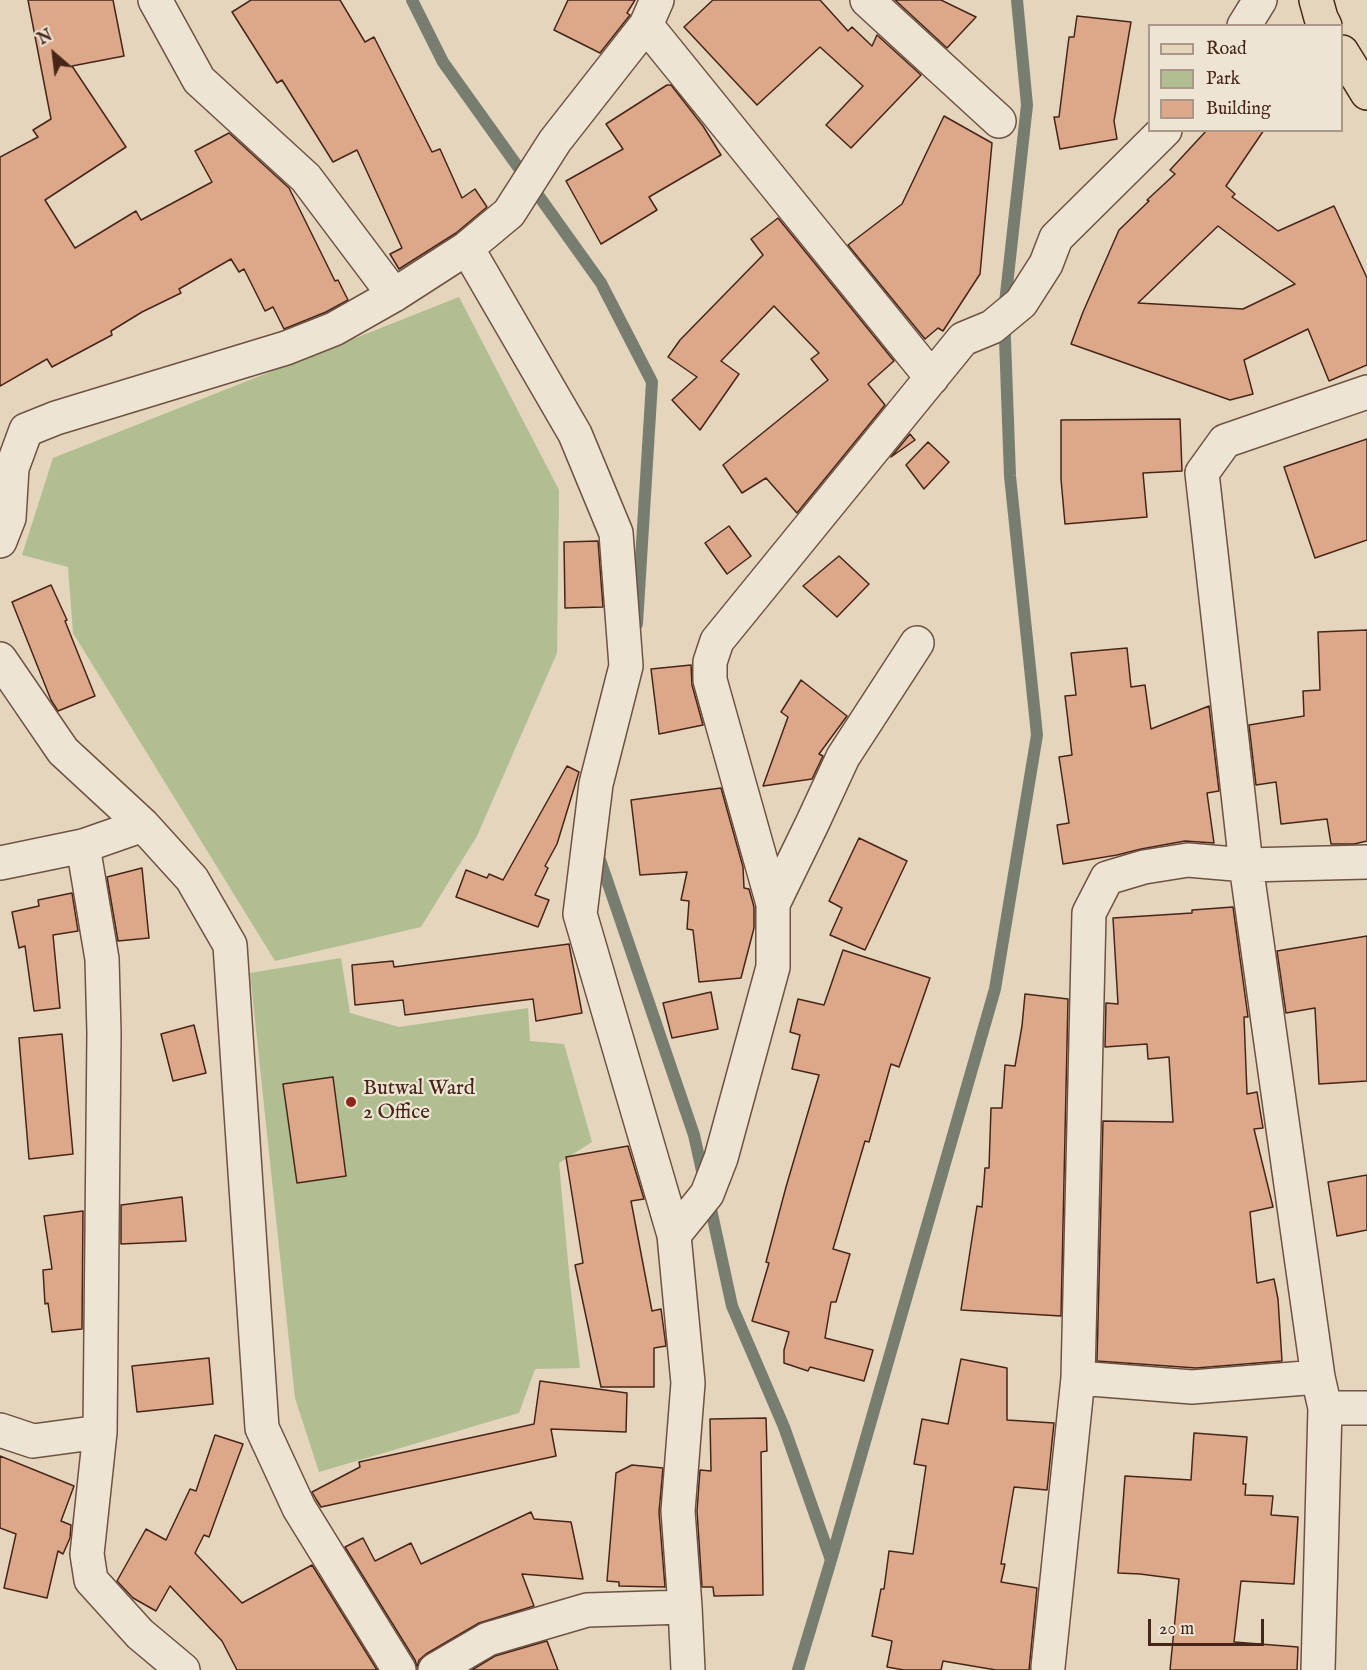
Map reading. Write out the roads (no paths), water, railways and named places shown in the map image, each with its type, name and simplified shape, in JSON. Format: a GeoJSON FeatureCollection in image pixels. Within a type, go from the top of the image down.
{"type":"FeatureCollection","features":[{"type":"Feature","properties":{"kind":"main road"},"geometry":{"type":"LineString","coordinates":[[1316,0],[1324,24]]}},
{"type":"Feature","properties":{"kind":"main road"},"geometry":{"type":"LineString","coordinates":[[1343,55],[1367,93]]}},
{"type":"Feature","properties":{"kind":"street"},"geometry":{"type":"LineString","coordinates":[[155,0],[199,80],[306,178],[394,295]]}},
{"type":"Feature","properties":{"kind":"street"},"geometry":{"type":"LineString","coordinates":[[867,0],[999,121]]}},
{"type":"Feature","properties":{"kind":"street"},"geometry":{"type":"LineString","coordinates":[[1245,24],[1260,0]]}},
{"type":"Feature","properties":{"kind":"street"},"geometry":{"type":"LineString","coordinates":[[0,541],[9,518],[12,468],[26,430],[56,418],[286,348],[334,329],[394,295],[467,248],[509,213],[555,141],[651,13],[932,378]]}},
{"type":"Feature","properties":{"kind":"street"},"geometry":{"type":"LineString","coordinates":[[674,1235],[708,1194],[721,1158],[773,967],[773,904],[710,680],[710,662],[717,641],[963,339],[992,327],[1021,303],[1046,264],[1056,237],[1163,132]]}},
{"type":"Feature","properties":{"kind":"street"},"geometry":{"type":"LineString","coordinates":[[467,248],[575,434],[616,533],[626,666],[596,784],[580,914],[674,1235],[688,1383],[678,1511],[686,1607],[688,1670]]}},
{"type":"Feature","properties":{"kind":"street"},"geometry":{"type":"LineString","coordinates":[[1318,1670],[1322,1392],[1246,865],[1203,473],[1225,441],[1367,392]]}},
{"type":"Feature","properties":{"kind":"street"},"geometry":{"type":"LineString","coordinates":[[773,904],[843,757],[917,643]]}},
{"type":"Feature","properties":{"kind":"street"},"geometry":{"type":"LineString","coordinates":[[0,659],[63,751],[143,825],[192,879],[230,945],[262,1428],[299,1508],[399,1670]]}},
{"type":"Feature","properties":{"kind":"street"},"geometry":{"type":"LineString","coordinates":[[0,863],[83,846],[143,825]]}},
{"type":"Feature","properties":{"kind":"street"},"geometry":{"type":"LineString","coordinates":[[83,846],[102,959],[104,1033],[100,1432],[87,1554],[91,1580],[140,1634],[183,1670]]}},
{"type":"Feature","properties":{"kind":"street"},"geometry":{"type":"LineString","coordinates":[[1048,1667],[1078,1378],[1089,913],[1107,878],[1144,867],[1188,860],[1246,865],[1367,862]]}},
{"type":"Feature","properties":{"kind":"street"},"geometry":{"type":"LineString","coordinates":[[1078,1378],[1192,1387],[1322,1392],[1367,1408]]}},
{"type":"Feature","properties":{"kind":"street"},"geometry":{"type":"LineString","coordinates":[[0,1430],[33,1441],[100,1432]]}},
{"type":"Feature","properties":{"kind":"street"},"geometry":{"type":"LineString","coordinates":[[435,1670],[488,1639],[586,1610],[686,1607]]}},
{"type":"Feature","properties":{"kind":"waterway"},"geometry":{"type":"LineString","coordinates":[[412,0],[443,62],[601,283],[652,382],[637,624]]}},
{"type":"Feature","properties":{"kind":"waterway"},"geometry":{"type":"LineString","coordinates":[[798,1670],[995,989],[1037,735],[1010,476],[1004,312],[1027,105],[1017,0]]}},
{"type":"Feature","properties":{"kind":"waterway"},"geometry":{"type":"LineString","coordinates":[[600,851],[599,857],[694,1135],[704,1180]]}},
{"type":"Feature","properties":{"kind":"waterway"},"geometry":{"type":"LineString","coordinates":[[709,1200],[732,1306],[784,1427],[831,1560]]}},
{"type":"Feature","properties":{"kind":"place","name":"Butwal Ward 2 Office"},"geometry":{"type":"Point","coordinates":[351,1102]}}]}
